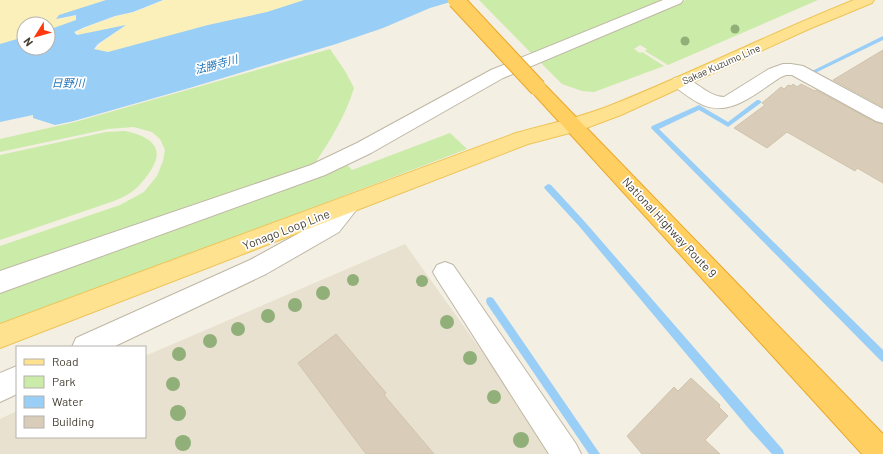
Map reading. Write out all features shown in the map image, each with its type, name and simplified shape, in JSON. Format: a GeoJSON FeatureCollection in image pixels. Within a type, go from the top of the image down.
{"type":"FeatureCollection","features":[{"type":"Feature","properties":{"kind":"highway","name":"National Highway Route 9"},"geometry":{"type":"LineString","coordinates":[[456,0],[882,454]]}},
{"type":"Feature","properties":{"kind":"main road","name":"Sakae Kuzumo Line"},"geometry":{"type":"LineString","coordinates":[[574,125],[615,111],[803,26],[867,0]]}},
{"type":"Feature","properties":{"kind":"main road","name":"Yonago Loop Line"},"geometry":{"type":"LineString","coordinates":[[0,336],[523,138],[574,125]]}},
{"type":"Feature","properties":{"kind":"street"},"geometry":{"type":"LineString","coordinates":[[0,282],[318,170],[364,148],[497,74],[676,0]]}},
{"type":"Feature","properties":{"kind":"street"},"geometry":{"type":"LineString","coordinates":[[680,82],[711,102],[723,104],[731,101],[775,72],[791,69],[797,70],[883,117]]}},
{"type":"Feature","properties":{"kind":"street"},"geometry":{"type":"LineString","coordinates":[[87,346],[258,267],[331,226],[350,204]]}},
{"type":"Feature","properties":{"kind":"street"},"geometry":{"type":"LineString","coordinates":[[445,272],[566,454]]}},
{"type":"Feature","properties":{"kind":"street"},"geometry":{"type":"LineString","coordinates":[[0,388],[16,380]]}},
{"type":"Feature","properties":{"kind":"shaded area"},"geometry":{"type":"Polygon","coordinates":[[[405,244],[493,367],[548,454],[0,454],[0,419],[16,411],[16,438],[146,438],[146,356],[405,244]]]}},
{"type":"Feature","properties":{"kind":"green space"},"geometry":{"type":"Polygon","coordinates":[[[479,0],[669,0],[533,55],[479,0]]]}},
{"type":"Feature","properties":{"kind":"green space"},"geometry":{"type":"Polygon","coordinates":[[[686,0],[818,0],[668,65],[645,51],[647,49],[640,45],[634,49],[640,53],[642,52],[664,66],[594,92],[582,91],[562,84],[538,60],[686,0]]]}},
{"type":"Feature","properties":{"kind":"green space"},"geometry":{"type":"Polygon","coordinates":[[[330,49],[345,71],[354,88],[346,109],[313,166],[0,278],[0,246],[120,205],[144,192],[157,176],[163,161],[165,150],[160,139],[152,132],[134,127],[108,129],[0,152],[0,139],[75,122],[330,49]]]}},
{"type":"Feature","properties":{"kind":"green space"},"geometry":{"type":"Polygon","coordinates":[[[125,131],[142,136],[153,144],[156,150],[157,156],[154,164],[149,173],[136,189],[114,201],[0,240],[0,155],[106,132],[125,131]]]}},
{"type":"Feature","properties":{"kind":"green space"},"geometry":{"type":"Polygon","coordinates":[[[450,133],[467,149],[0,326],[0,289],[345,162],[352,170],[450,133]]]}},
{"type":"Feature","properties":{"kind":"sand"},"geometry":{"type":"Polygon","coordinates":[[[0,0],[108,0],[61,16],[59,19],[78,15],[78,20],[56,28],[56,16],[16,16],[16,40],[0,45],[0,0]]]}},
{"type":"Feature","properties":{"kind":"sand"},"geometry":{"type":"Polygon","coordinates":[[[165,0],[306,0],[269,12],[110,52],[95,50],[100,44],[126,25],[79,35],[76,32],[165,0]]]}},
{"type":"Feature","properties":{"kind":"water","name":"日野川"},"geometry":{"type":"Polygon","coordinates":[[[106,0],[163,0],[74,32],[77,35],[126,25],[98,44],[94,49],[108,52],[208,25],[267,12],[304,0],[457,0],[430,8],[383,28],[336,44],[74,121],[55,125],[33,118],[33,115],[0,122],[0,44],[16,39],[16,56],[56,56],[56,27],[76,20],[76,15],[56,19],[59,15],[106,0]]]}},
{"type":"Feature","properties":{"kind":"building"},"geometry":{"type":"Polygon","coordinates":[[[883,50],[883,107],[833,80],[883,50]]]}},
{"type":"Feature","properties":{"kind":"building"},"geometry":{"type":"Polygon","coordinates":[[[793,84],[797,87],[801,84],[815,91],[816,90],[875,122],[883,124],[883,183],[857,168],[855,171],[787,132],[767,148],[734,128],[765,105],[762,103],[781,87],[784,89],[788,85],[791,86],[793,84]]]}},
{"type":"Feature","properties":{"kind":"building"},"geometry":{"type":"Polygon","coordinates":[[[336,334],[386,393],[384,395],[434,454],[366,454],[298,363],[336,334]]]}},
{"type":"Feature","properties":{"kind":"building"},"geometry":{"type":"Polygon","coordinates":[[[691,378],[720,405],[719,407],[728,416],[705,440],[720,454],[642,454],[627,436],[674,387],[678,391],[691,378]]]}},
{"type":"Feature","properties":{"kind":"waterway"},"geometry":{"type":"LineString","coordinates":[[813,72],[883,38]]}},
{"type":"Feature","properties":{"kind":"waterway"},"geometry":{"type":"LineString","coordinates":[[759,102],[728,125],[699,107],[654,128],[883,357]]}},
{"type":"Feature","properties":{"kind":"waterway"},"geometry":{"type":"LineString","coordinates":[[548,187],[582,224],[779,454]]}},
{"type":"Feature","properties":{"kind":"waterway"},"geometry":{"type":"LineString","coordinates":[[490,301],[595,454]]}},
{"type":"Feature","properties":{"kind":"water label","name":"法勝寺川"},"geometry":{"type":"Point","coordinates":[216,64]}}]}
